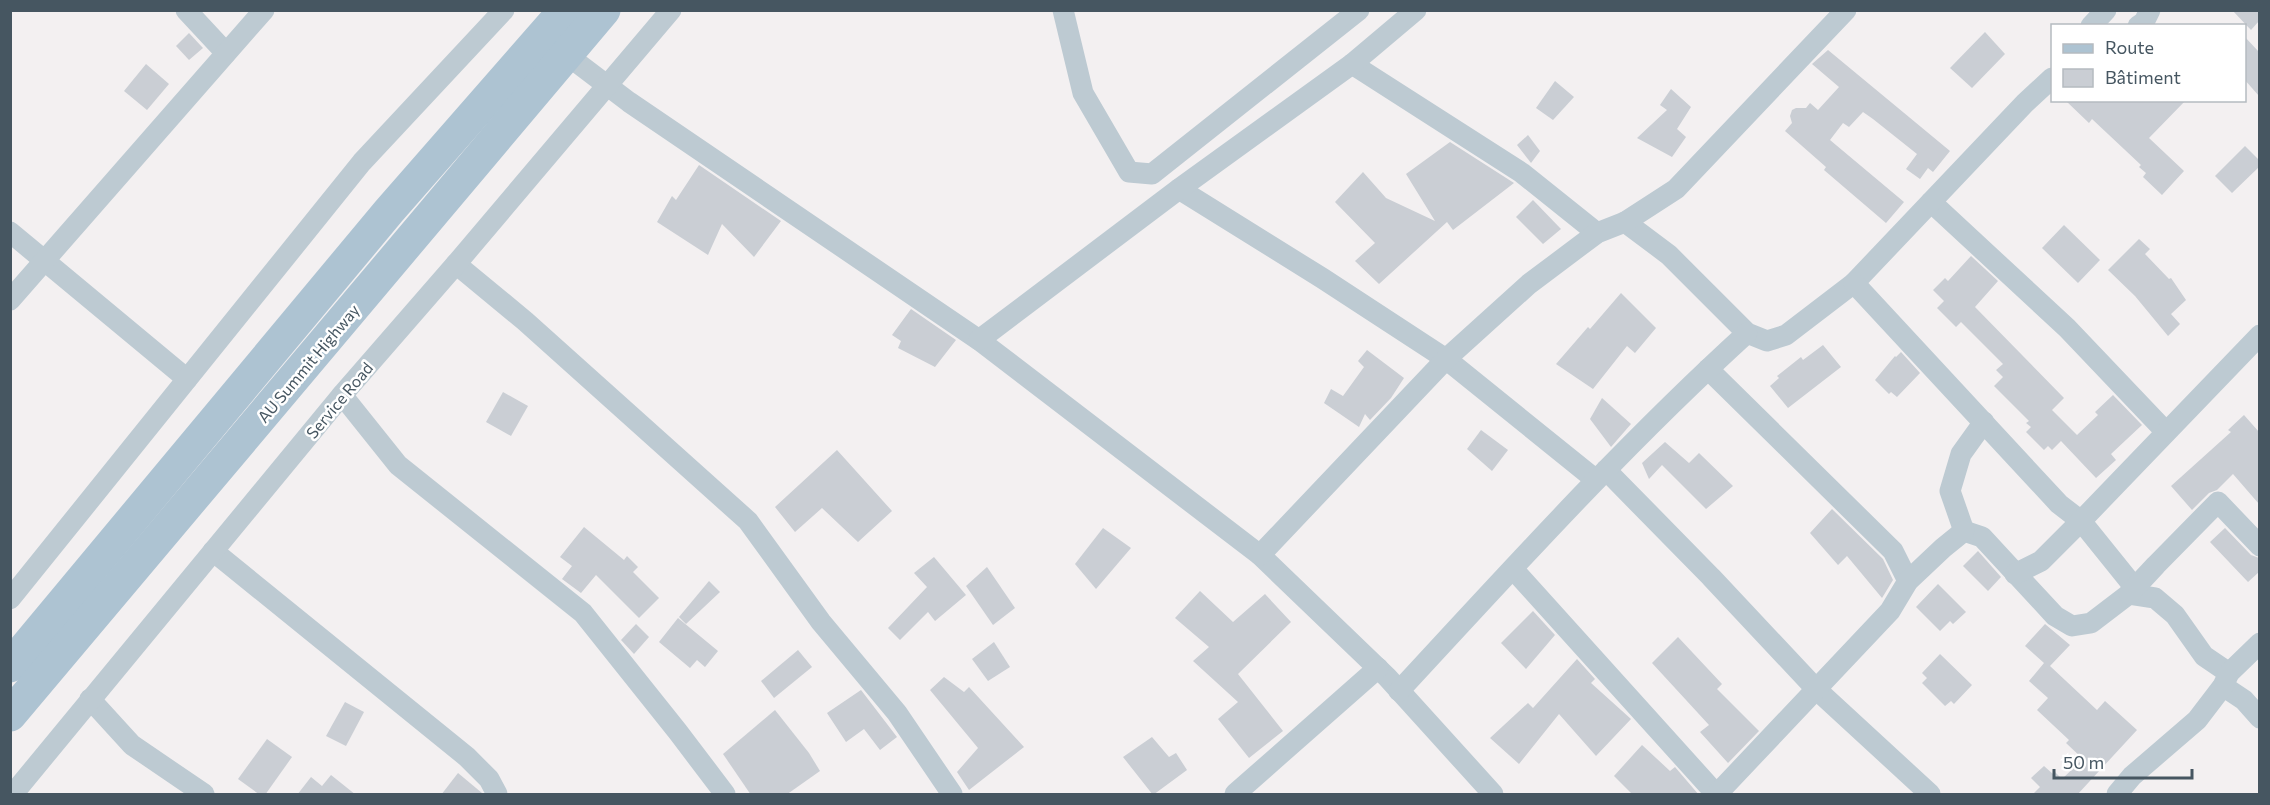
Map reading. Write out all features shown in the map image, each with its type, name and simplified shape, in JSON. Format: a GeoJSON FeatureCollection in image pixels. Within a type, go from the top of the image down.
{"type":"FeatureCollection","features":[{"type":"Feature","properties":{"kind":"main road"},"geometry":{"type":"LineString","coordinates":[[10,666],[389,211],[565,10]]}},
{"type":"Feature","properties":{"kind":"main road","name":"AU Summit Highway"},"geometry":{"type":"LineString","coordinates":[[10,715],[604,10]]}},
{"type":"Feature","properties":{"kind":"street"},"geometry":{"type":"LineString","coordinates":[[186,10],[226,54]]}},
{"type":"Feature","properties":{"kind":"street"},"geometry":{"type":"LineString","coordinates":[[10,300],[264,10]]}},
{"type":"Feature","properties":{"kind":"street"},"geometry":{"type":"LineString","coordinates":[[10,599],[362,162],[504,10]]}},
{"type":"Feature","properties":{"kind":"street","name":"Service Road"},"geometry":{"type":"LineString","coordinates":[[13,795],[342,395],[671,10]]}},
{"type":"Feature","properties":{"kind":"street"},"geometry":{"type":"LineString","coordinates":[[1063,10],[1083,93],[1129,172],[1152,174],[1359,10]]}},
{"type":"Feature","properties":{"kind":"street"},"geometry":{"type":"LineString","coordinates":[[979,340],[1179,189],[1352,64],[1416,10]]}},
{"type":"Feature","properties":{"kind":"street"},"geometry":{"type":"LineString","coordinates":[[1260,555],[1446,359],[1529,284],[1597,233],[1624,222],[1676,189],[1846,10]]}},
{"type":"Feature","properties":{"kind":"street"},"geometry":{"type":"LineString","coordinates":[[2093,24],[2106,10]]}},
{"type":"Feature","properties":{"kind":"street"},"geometry":{"type":"LineString","coordinates":[[2141,24],[2150,10]]}},
{"type":"Feature","properties":{"kind":"street"},"geometry":{"type":"LineString","coordinates":[[567,55],[608,86],[979,340],[1260,555],[1378,668],[1493,795]]}},
{"type":"Feature","properties":{"kind":"street"},"geometry":{"type":"LineString","coordinates":[[1352,64],[1522,173],[1597,233]]}},
{"type":"Feature","properties":{"kind":"street"},"geometry":{"type":"LineString","coordinates":[[1624,222],[1669,255],[1747,333],[1767,341],[1786,335],[1854,283],[2051,79]]}},
{"type":"Feature","properties":{"kind":"street"},"geometry":{"type":"LineString","coordinates":[[1179,189],[1446,359],[1601,475],[1711,577],[1817,690],[1930,795]]}},
{"type":"Feature","properties":{"kind":"street"},"geometry":{"type":"LineString","coordinates":[[1931,202],[2067,328],[2166,432]]}},
{"type":"Feature","properties":{"kind":"street"},"geometry":{"type":"LineString","coordinates":[[10,232],[187,379]]}},
{"type":"Feature","properties":{"kind":"street"},"geometry":{"type":"LineString","coordinates":[[456,264],[533,328],[748,521],[821,622],[897,713],[952,795]]}},
{"type":"Feature","properties":{"kind":"street"},"geometry":{"type":"LineString","coordinates":[[1854,283],[2059,504],[2081,521],[2132,591],[2155,598],[2175,615],[2204,656],[2259,717]]}},
{"type":"Feature","properties":{"kind":"street"},"geometry":{"type":"LineString","coordinates":[[1399,691],[1601,475],[1747,333]]}},
{"type":"Feature","properties":{"kind":"street"},"geometry":{"type":"LineString","coordinates":[[2015,574],[2041,561],[2259,335]]}},
{"type":"Feature","properties":{"kind":"street"},"geometry":{"type":"LineString","coordinates":[[1708,369],[1893,551],[1908,581]]}},
{"type":"Feature","properties":{"kind":"street"},"geometry":{"type":"LineString","coordinates":[[342,395],[398,465],[583,613],[678,732],[724,795]]}},
{"type":"Feature","properties":{"kind":"street"},"geometry":{"type":"LineString","coordinates":[[1964,531],[1950,491],[1961,454],[1984,422]]}},
{"type":"Feature","properties":{"kind":"street"},"geometry":{"type":"LineString","coordinates":[[1964,531],[1982,537],[2055,616],[2072,626],[2091,623],[2132,591],[2218,502],[2259,546]]}},
{"type":"Feature","properties":{"kind":"street"},"geometry":{"type":"LineString","coordinates":[[1513,568],[1717,795],[1890,611],[1908,581],[1942,548],[1964,531]]}},
{"type":"Feature","properties":{"kind":"street"},"geometry":{"type":"LineString","coordinates":[[213,551],[467,757],[489,779],[497,795]]}},
{"type":"Feature","properties":{"kind":"street"},"geometry":{"type":"LineString","coordinates":[[2117,795],[2132,776],[2197,720],[2226,680],[2259,643]]}},
{"type":"Feature","properties":{"kind":"street"},"geometry":{"type":"LineString","coordinates":[[1235,795],[1378,668]]}},
{"type":"Feature","properties":{"kind":"street"},"geometry":{"type":"LineString","coordinates":[[90,699],[132,745],[204,795]]}},
{"type":"Feature","properties":{"kind":"building"},"geometry":{"type":"Polygon","coordinates":[[[2232,10],[2259,10],[2259,21],[2251,30],[2232,10]]]}},
{"type":"Feature","properties":{"kind":"building"},"geometry":{"type":"Polygon","coordinates":[[[1985,32],[2005,54],[1972,88],[1950,68],[1985,32]]]}},
{"type":"Feature","properties":{"kind":"building"},"geometry":{"type":"Polygon","coordinates":[[[189,33],[203,48],[189,60],[176,46],[189,33]]]}},
{"type":"Feature","properties":{"kind":"building"},"geometry":{"type":"Polygon","coordinates":[[[2246,38],[2259,52],[2259,96],[2246,81],[2246,38]]]}},
{"type":"Feature","properties":{"kind":"building"},"geometry":{"type":"Polygon","coordinates":[[[1828,50],[1950,151],[1933,172],[1928,168],[1920,179],[1906,169],[1917,154],[1873,119],[1863,112],[1849,127],[1843,123],[1830,140],[1904,202],[1886,223],[1824,170],[1826,167],[1785,131],[1792,123],[1790,116],[1792,110],[1806,108],[1810,103],[1818,110],[1839,87],[1812,64],[1828,50]]]}},
{"type":"Feature","properties":{"kind":"building"},"geometry":{"type":"Polygon","coordinates":[[[146,64],[169,84],[147,110],[124,91],[146,64]]]}},
{"type":"Feature","properties":{"kind":"building"},"geometry":{"type":"Polygon","coordinates":[[[1555,81],[1574,97],[1553,120],[1536,108],[1555,81]]]}},
{"type":"Feature","properties":{"kind":"building"},"geometry":{"type":"Polygon","coordinates":[[[1671,89],[1691,107],[1677,129],[1686,137],[1672,157],[1637,138],[1667,110],[1660,105],[1671,89]]]}},
{"type":"Feature","properties":{"kind":"building"},"geometry":{"type":"Polygon","coordinates":[[[2067,102],[2184,102],[2149,138],[2184,171],[2162,195],[2143,177],[2146,173],[2139,167],[2141,165],[2092,119],[2089,123],[2067,102]]]}},
{"type":"Feature","properties":{"kind":"building"},"geometry":{"type":"Polygon","coordinates":[[[1528,135],[1540,151],[1531,163],[1517,145],[1528,135]]]}},
{"type":"Feature","properties":{"kind":"building"},"geometry":{"type":"Polygon","coordinates":[[[1450,142],[1514,183],[1453,230],[1447,222],[1379,284],[1355,261],[1375,243],[1335,202],[1363,172],[1386,198],[1435,221],[1406,174],[1450,142]]]}},
{"type":"Feature","properties":{"kind":"building"},"geometry":{"type":"Polygon","coordinates":[[[2245,146],[2259,160],[2259,167],[2232,193],[2215,176],[2245,146]]]}},
{"type":"Feature","properties":{"kind":"building"},"geometry":{"type":"Polygon","coordinates":[[[699,165],[781,221],[754,257],[722,224],[708,255],[657,222],[672,196],[676,200],[699,165]]]}},
{"type":"Feature","properties":{"kind":"building"},"geometry":{"type":"Polygon","coordinates":[[[1533,200],[1561,229],[1543,244],[1516,217],[1533,200]]]}},
{"type":"Feature","properties":{"kind":"building"},"geometry":{"type":"Polygon","coordinates":[[[2064,225],[2100,260],[2078,283],[2042,248],[2064,225]]]}},
{"type":"Feature","properties":{"kind":"building"},"geometry":{"type":"Polygon","coordinates":[[[2139,239],[2150,249],[2145,254],[2169,279],[2171,278],[2186,300],[2171,314],[2180,324],[2168,336],[2135,296],[2108,270],[2139,239]]]}},
{"type":"Feature","properties":{"kind":"building"},"geometry":{"type":"Polygon","coordinates":[[[1971,256],[1998,281],[1975,307],[2064,398],[2052,410],[2077,435],[2098,415],[2095,412],[2113,395],[2142,425],[2111,454],[2116,460],[2096,478],[2061,441],[2052,450],[2048,446],[2044,450],[2026,432],[2031,427],[2026,423],[2029,421],[1994,386],[2003,377],[1996,370],[2003,364],[1961,322],[1956,327],[1937,308],[1944,301],[1933,290],[1945,278],[1948,281],[1971,256]]]}},
{"type":"Feature","properties":{"kind":"building"},"geometry":{"type":"Polygon","coordinates":[[[1621,293],[1656,328],[1635,353],[1627,346],[1593,389],[1556,364],[1621,293]]]}},
{"type":"Feature","properties":{"kind":"building"},"geometry":{"type":"Polygon","coordinates":[[[911,309],[956,340],[935,367],[898,348],[901,341],[892,335],[911,309]]]}},
{"type":"Feature","properties":{"kind":"building"},"geometry":{"type":"Polygon","coordinates":[[[1823,345],[1841,367],[1788,408],[1770,386],[1779,378],[1777,376],[1801,357],[1803,360],[1823,345]]]}},
{"type":"Feature","properties":{"kind":"building"},"geometry":{"type":"Polygon","coordinates":[[[1367,350],[1404,378],[1391,398],[1370,420],[1365,414],[1359,427],[1324,403],[1331,389],[1343,396],[1364,367],[1358,361],[1367,350]]]}},
{"type":"Feature","properties":{"kind":"building"},"geometry":{"type":"Polygon","coordinates":[[[1901,352],[1920,373],[1897,397],[1891,392],[1889,394],[1875,380],[1901,352]]]}},
{"type":"Feature","properties":{"kind":"building"},"geometry":{"type":"Polygon","coordinates":[[[503,392],[528,406],[511,436],[486,422],[503,392]]]}},
{"type":"Feature","properties":{"kind":"building"},"geometry":{"type":"Polygon","coordinates":[[[1602,398],[1631,424],[1611,447],[1590,419],[1602,398]]]}},
{"type":"Feature","properties":{"kind":"building"},"geometry":{"type":"Polygon","coordinates":[[[2244,415],[2259,432],[2259,504],[2233,474],[2192,510],[2171,486],[2231,432],[2228,430],[2244,415]]]}},
{"type":"Feature","properties":{"kind":"building"},"geometry":{"type":"Polygon","coordinates":[[[1481,430],[1508,450],[1492,471],[1467,449],[1481,430]]]}},
{"type":"Feature","properties":{"kind":"building"},"geometry":{"type":"Polygon","coordinates":[[[1665,442],[1689,463],[1699,453],[1733,486],[1706,509],[1662,465],[1649,479],[1642,463],[1665,442]]]}},
{"type":"Feature","properties":{"kind":"building"},"geometry":{"type":"Polygon","coordinates":[[[837,450],[892,511],[858,542],[822,508],[795,532],[775,507],[837,450]]]}},
{"type":"Feature","properties":{"kind":"building"},"geometry":{"type":"Polygon","coordinates":[[[1832,509],[1883,559],[1893,580],[1882,598],[1847,556],[1838,565],[1810,533],[1832,509]]]}},
{"type":"Feature","properties":{"kind":"building"},"geometry":{"type":"Polygon","coordinates":[[[584,527],[624,560],[627,556],[638,567],[633,572],[659,598],[639,618],[596,575],[581,593],[562,579],[572,566],[560,557],[584,527]]]}},
{"type":"Feature","properties":{"kind":"building"},"geometry":{"type":"Polygon","coordinates":[[[1103,528],[1131,548],[1096,589],[1075,564],[1103,528]]]}},
{"type":"Feature","properties":{"kind":"building"},"geometry":{"type":"Polygon","coordinates":[[[2225,528],[2251,555],[2259,558],[2259,572],[2248,582],[2210,542],[2225,528]]]}},
{"type":"Feature","properties":{"kind":"building"},"geometry":{"type":"Polygon","coordinates":[[[1978,551],[2001,577],[1988,591],[1963,566],[1978,551]]]}},
{"type":"Feature","properties":{"kind":"building"},"geometry":{"type":"Polygon","coordinates":[[[934,557],[966,595],[935,621],[928,612],[900,640],[888,628],[927,587],[914,573],[934,557]]]}},
{"type":"Feature","properties":{"kind":"building"},"geometry":{"type":"Polygon","coordinates":[[[987,567],[1015,608],[993,625],[966,586],[987,567]]]}},
{"type":"Feature","properties":{"kind":"building"},"geometry":{"type":"Polygon","coordinates":[[[709,581],[720,592],[686,624],[679,617],[709,581]]]}},
{"type":"Feature","properties":{"kind":"building"},"geometry":{"type":"Polygon","coordinates":[[[1938,584],[1966,612],[1953,624],[1950,621],[1940,631],[1916,607],[1938,584]]]}},
{"type":"Feature","properties":{"kind":"building"},"geometry":{"type":"Polygon","coordinates":[[[1200,591],[1233,622],[1265,594],[1291,622],[1238,674],[1283,731],[1249,758],[1218,719],[1238,702],[1193,661],[1209,647],[1175,618],[1200,591]]]}},
{"type":"Feature","properties":{"kind":"building"},"geometry":{"type":"Polygon","coordinates":[[[1533,611],[1555,635],[1526,669],[1501,643],[1533,611]]]}},
{"type":"Feature","properties":{"kind":"building"},"geometry":{"type":"Polygon","coordinates":[[[678,618],[718,651],[705,667],[697,660],[690,668],[659,642],[678,618]]]}},
{"type":"Feature","properties":{"kind":"building"},"geometry":{"type":"Polygon","coordinates":[[[636,624],[649,637],[634,654],[621,640],[636,624]]]}},
{"type":"Feature","properties":{"kind":"building"},"geometry":{"type":"Polygon","coordinates":[[[2045,624],[2070,645],[2050,666],[2097,710],[2105,701],[2137,730],[2077,795],[2032,795],[2040,787],[2031,778],[2044,766],[2062,779],[2083,759],[2066,743],[2069,740],[2037,710],[2048,698],[2029,681],[2044,663],[2025,646],[2045,624]]]}},
{"type":"Feature","properties":{"kind":"building"},"geometry":{"type":"Polygon","coordinates":[[[1678,637],[1722,684],[1717,689],[1759,731],[1728,763],[1700,732],[1709,725],[1652,663],[1678,637]]]}},
{"type":"Feature","properties":{"kind":"building"},"geometry":{"type":"Polygon","coordinates":[[[994,642],[1010,667],[988,681],[972,659],[994,642]]]}},
{"type":"Feature","properties":{"kind":"building"},"geometry":{"type":"Polygon","coordinates":[[[798,650],[812,667],[774,698],[761,681],[798,650]]]}},
{"type":"Feature","properties":{"kind":"building"},"geometry":{"type":"Polygon","coordinates":[[[1940,654],[1972,685],[1954,704],[1951,701],[1945,706],[1922,683],[1927,678],[1922,673],[1940,654]]]}},
{"type":"Feature","properties":{"kind":"building"},"geometry":{"type":"Polygon","coordinates":[[[1577,659],[1595,679],[1591,683],[1631,719],[1596,756],[1559,714],[1519,764],[1490,738],[1528,703],[1533,708],[1577,659]]]}},
{"type":"Feature","properties":{"kind":"building"},"geometry":{"type":"Polygon","coordinates":[[[944,677],[964,692],[969,687],[1024,747],[969,790],[957,772],[978,748],[930,690],[944,677]]]}},
{"type":"Feature","properties":{"kind":"building"},"geometry":{"type":"Polygon","coordinates":[[[861,690],[897,737],[880,750],[864,729],[846,742],[827,713],[861,690]]]}},
{"type":"Feature","properties":{"kind":"building"},"geometry":{"type":"Polygon","coordinates":[[[345,702],[364,712],[346,746],[326,736],[345,702]]]}},
{"type":"Feature","properties":{"kind":"building"},"geometry":{"type":"Polygon","coordinates":[[[775,710],[809,753],[820,771],[786,795],[751,795],[723,754],[775,710]]]}},
{"type":"Feature","properties":{"kind":"building"},"geometry":{"type":"Polygon","coordinates":[[[1152,737],[1169,757],[1176,753],[1187,770],[1153,795],[1123,757],[1152,737]]]}},
{"type":"Feature","properties":{"kind":"building"},"geometry":{"type":"Polygon","coordinates":[[[267,739],[292,757],[265,795],[260,795],[238,779],[267,739]]]}},
{"type":"Feature","properties":{"kind":"building"},"geometry":{"type":"Polygon","coordinates":[[[1642,745],[1670,771],[1675,767],[1699,795],[1633,795],[1614,776],[1642,745]]]}},
{"type":"Feature","properties":{"kind":"building"},"geometry":{"type":"Polygon","coordinates":[[[458,773],[482,793],[483,795],[441,795],[458,773]]]}},
{"type":"Feature","properties":{"kind":"building"},"geometry":{"type":"Polygon","coordinates":[[[331,775],[356,795],[297,795],[311,777],[322,786],[331,775]]]}}]}
